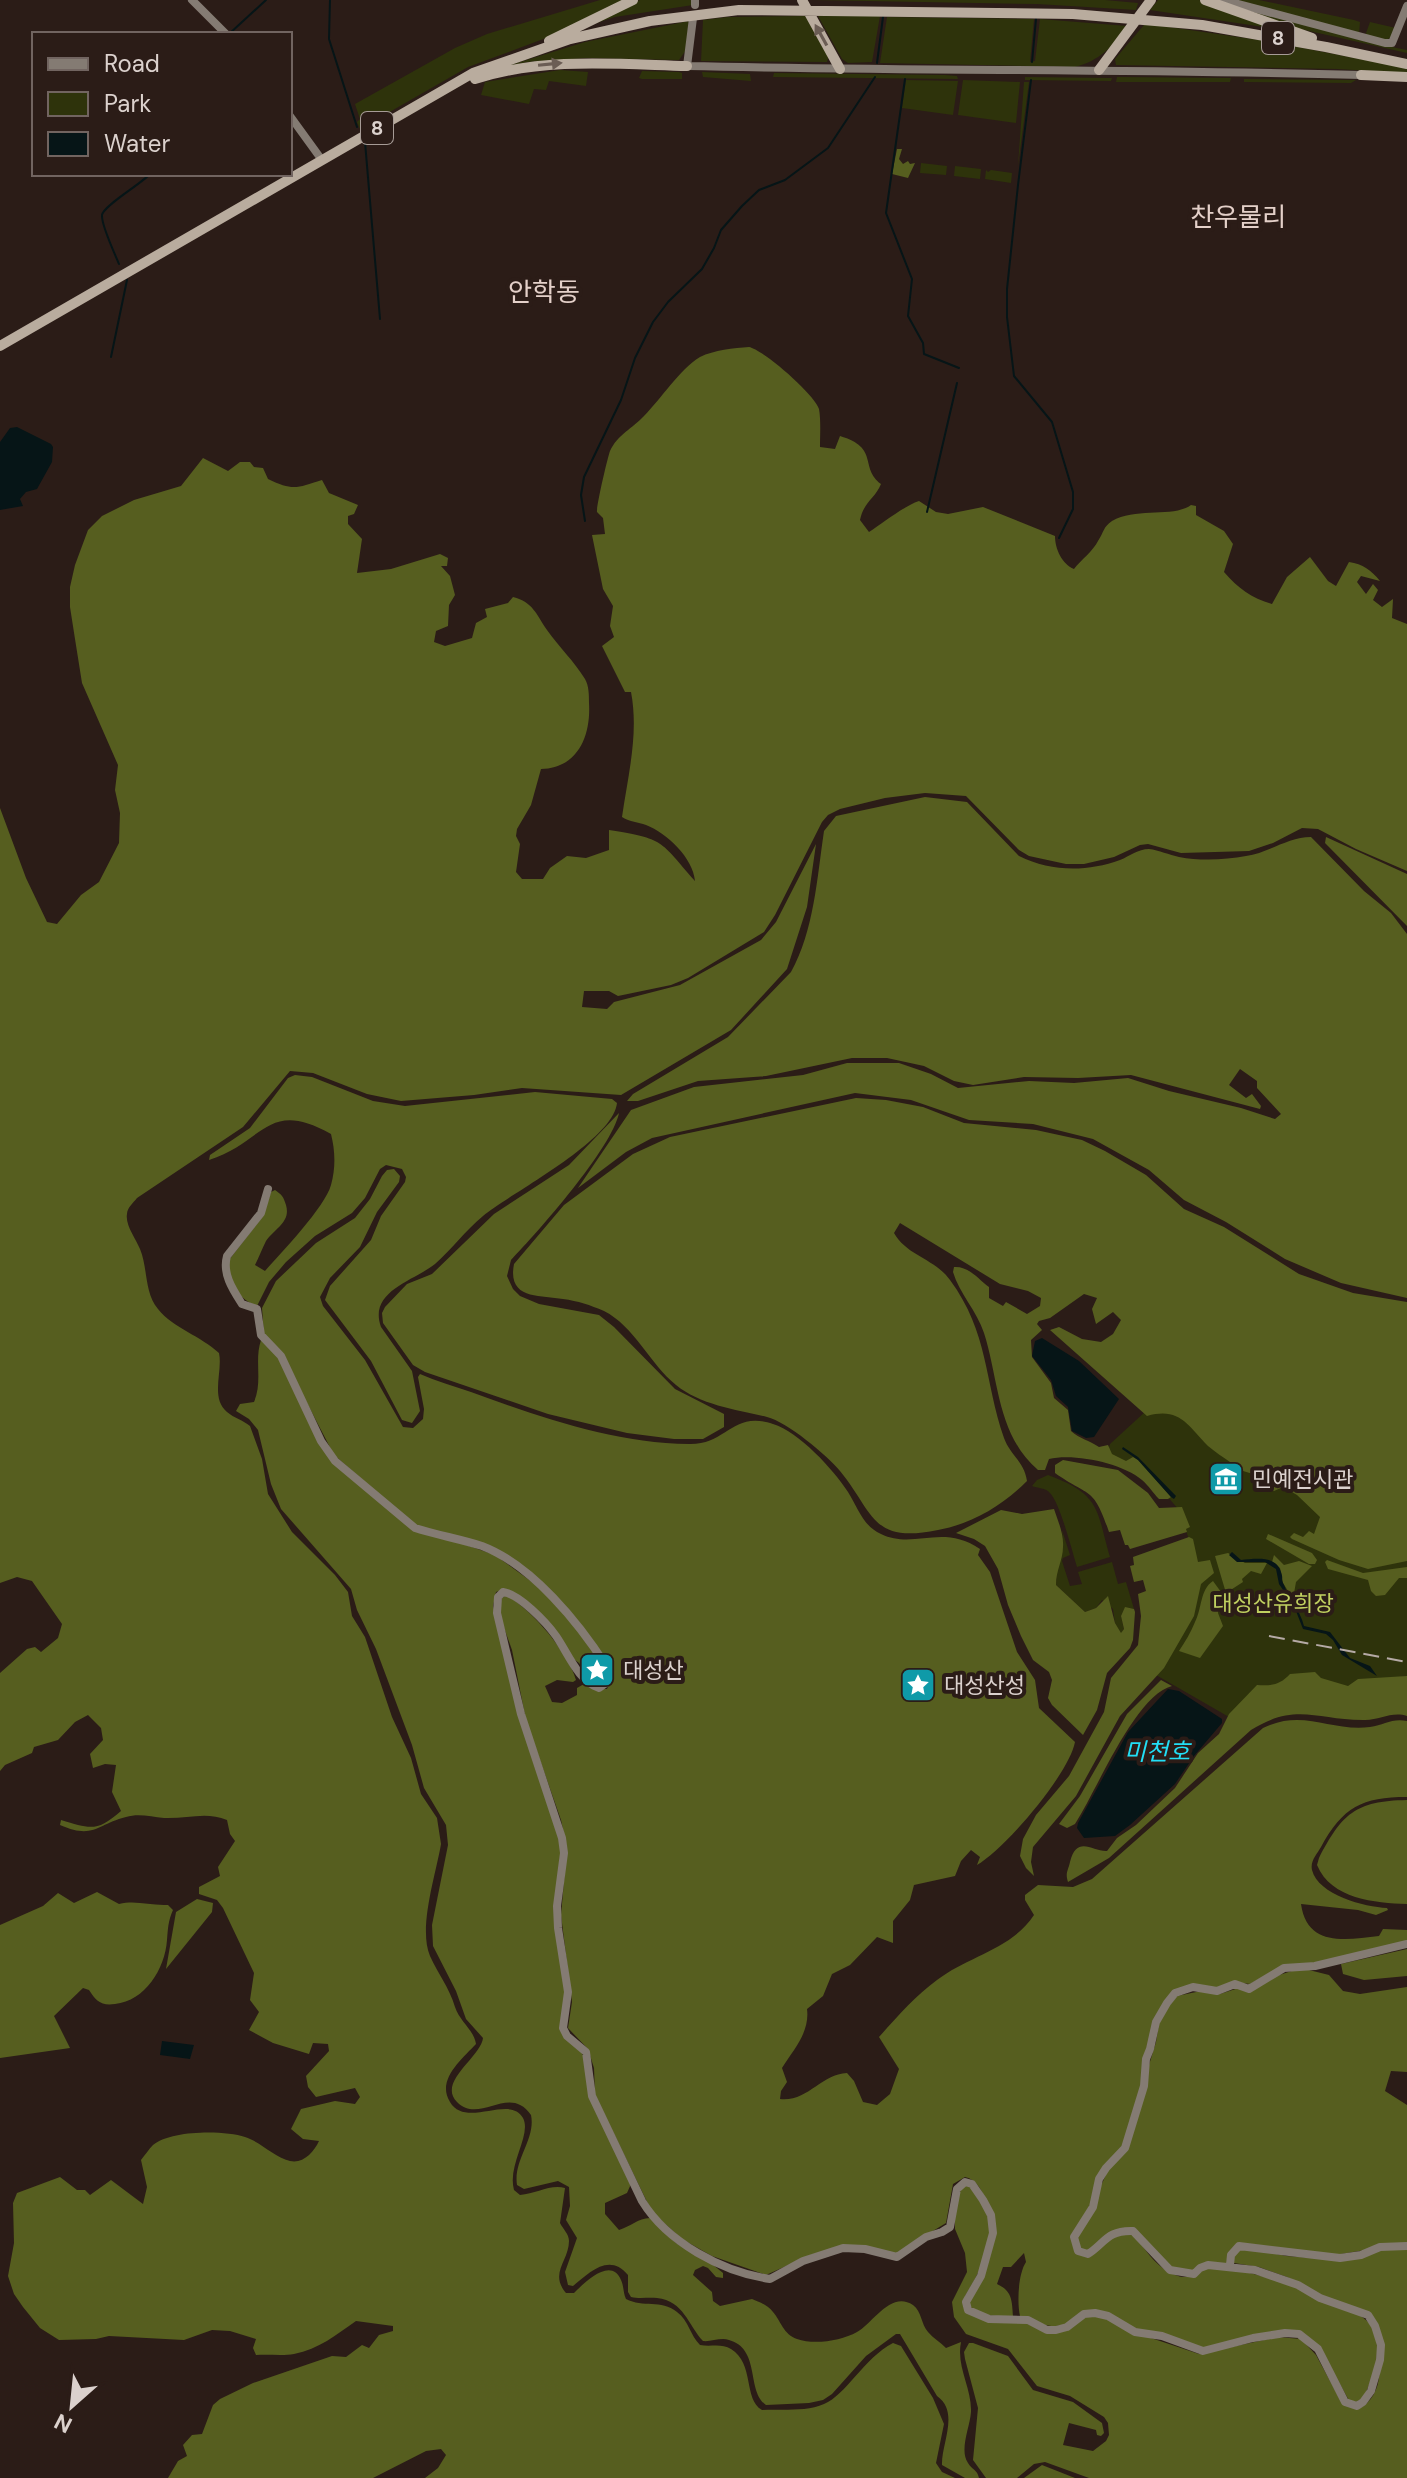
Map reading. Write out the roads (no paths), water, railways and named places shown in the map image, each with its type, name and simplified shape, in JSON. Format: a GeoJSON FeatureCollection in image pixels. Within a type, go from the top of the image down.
{"type":"FeatureCollection","features":[{"type":"Feature","properties":{"kind":"highway"},"geometry":{"type":"LineString","coordinates":[[549,41],[633,0]]}},
{"type":"Feature","properties":{"kind":"highway"},"geometry":{"type":"LineString","coordinates":[[802,0],[840,69]]}},
{"type":"Feature","properties":{"kind":"highway"},"geometry":{"type":"LineString","coordinates":[[1099,70],[1151,0]]}},
{"type":"Feature","properties":{"kind":"highway"},"geometry":{"type":"LineString","coordinates":[[1205,0],[1312,38]]}},
{"type":"Feature","properties":{"kind":"highway","name":"8"},"geometry":{"type":"LineString","coordinates":[[292,171],[494,58],[648,16],[738,5],[1149,17],[1312,38],[1407,61]]}},
{"type":"Feature","properties":{"kind":"highway","name":"8"},"geometry":{"type":"LineString","coordinates":[[0,344],[447,88],[496,64],[613,28],[739,10],[788,7]]}},
{"type":"Feature","properties":{"kind":"highway","name":"8"},"geometry":{"type":"LineString","coordinates":[[1149,17],[1407,61]]}},
{"type":"Feature","properties":{"kind":"highway"},"geometry":{"type":"LineString","coordinates":[[447,88],[494,73],[563,63],[687,66]]}},
{"type":"Feature","properties":{"kind":"highway"},"geometry":{"type":"LineString","coordinates":[[1361,75],[1407,77]]}},
{"type":"Feature","properties":{"kind":"highway","name":"8"},"geometry":{"type":"LineString","coordinates":[[0,344],[284,176]]}},
{"type":"Feature","properties":{"kind":"street"},"geometry":{"type":"LineString","coordinates":[[192,0],[224,32]]}},
{"type":"Feature","properties":{"kind":"street"},"geometry":{"type":"LineString","coordinates":[[1223,0],[1385,43],[1392,43],[1396,37],[1407,6]]}},
{"type":"Feature","properties":{"kind":"street"},"geometry":{"type":"LineString","coordinates":[[693,18],[687,66],[1361,75]]}},
{"type":"Feature","properties":{"kind":"street"},"geometry":{"type":"LineString","coordinates":[[292,119],[319,156]]}},
{"type":"Feature","properties":{"kind":"street"},"geometry":{"type":"LineString","coordinates":[[268,1189],[261,1213],[227,1256],[225,1265],[230,1284],[242,1304],[257,1309],[261,1335],[281,1356],[321,1441],[335,1461],[368,1487],[406,1524],[480,1546],[497,1553],[522,1571],[564,1607],[607,1667],[609,1676],[606,1683],[599,1688],[590,1685],[555,1635],[521,1600],[508,1592],[498,1597],[497,1613],[521,1714],[562,1838],[564,1853],[557,1906],[568,1992],[563,2028],[567,2036],[586,2052],[592,2096],[615,2147],[651,2216],[670,2234],[705,2256],[770,2279],[803,2261],[843,2248],[865,2249],[897,2257],[926,2237],[950,2227],[954,2197],[960,2184],[965,2182],[978,2191],[993,2224],[981,2276],[966,2302],[968,2310],[973,2313],[989,2319],[1028,2320],[1047,2330],[1067,2327],[1084,2314],[1095,2313],[1108,2316],[1135,2332],[1162,2336],[1203,2351],[1253,2338],[1299,2334],[1318,2349],[1345,2402],[1353,2406],[1363,2402],[1374,2382],[1381,2345],[1368,2315],[1320,2298],[1284,2279],[1230,2265],[1204,2265],[1194,2274],[1174,2272],[1158,2259],[1137,2233],[1129,2230],[1104,2239],[1088,2254],[1078,2251],[1074,2237],[1093,2207],[1099,2179],[1125,2148],[1144,2086],[1146,2059],[1158,2016],[1175,1993],[1193,1987],[1217,1991],[1235,1984],[1249,1989],[1284,1968],[1315,1966],[1407,1944]]}},
{"type":"Feature","properties":{"kind":"street"},"geometry":{"type":"LineString","coordinates":[[1230,2265],[1231,2255],[1239,2246],[1340,2258],[1361,2255],[1380,2247],[1407,2246]]}},
{"type":"Feature","properties":{"kind":"water"},"geometry":{"type":"Polygon","coordinates":[[[17,427],[51,444],[52,462],[37,489],[26,492],[20,499],[23,506],[0,510],[0,442],[10,428],[17,427]]]}},
{"type":"Feature","properties":{"kind":"water"},"geometry":{"type":"Polygon","coordinates":[[[1042,1338],[1079,1361],[1119,1399],[1094,1437],[1086,1438],[1072,1431],[1068,1407],[1056,1396],[1051,1380],[1032,1356],[1035,1341],[1042,1338]]]}},
{"type":"Feature","properties":{"kind":"water"},"geometry":{"type":"Polygon","coordinates":[[[1122,1449],[1138,1457],[1176,1496],[1174,1499],[1138,1460],[1122,1449]]]}},
{"type":"Feature","properties":{"kind":"water"},"geometry":{"type":"Polygon","coordinates":[[[1232,1552],[1241,1560],[1264,1559],[1275,1563],[1304,1626],[1330,1632],[1350,1658],[1370,1666],[1377,1676],[1342,1655],[1326,1634],[1303,1629],[1294,1606],[1279,1584],[1276,1569],[1265,1562],[1237,1562],[1229,1555],[1232,1552]]]}},
{"type":"Feature","properties":{"kind":"water","name":"미천호"},"geometry":{"type":"Polygon","coordinates":[[[1168,1689],[1179,1691],[1222,1719],[1222,1723],[1175,1784],[1130,1825],[1115,1836],[1084,1838],[1077,1828],[1078,1823],[1128,1732],[1168,1689]]]}},
{"type":"Feature","properties":{"kind":"water"},"geometry":{"type":"Polygon","coordinates":[[[162,2041],[194,2045],[190,2059],[160,2055],[162,2041]]]}},
{"type":"Feature","properties":{"kind":"waterway"},"geometry":{"type":"LineString","coordinates":[[231,32],[266,0]]}},
{"type":"Feature","properties":{"kind":"waterway"},"geometry":{"type":"LineString","coordinates":[[330,0],[329,39],[357,127]]}},
{"type":"Feature","properties":{"kind":"waterway"},"geometry":{"type":"LineString","coordinates":[[877,63],[883,17]]}},
{"type":"Feature","properties":{"kind":"waterway"},"geometry":{"type":"LineString","coordinates":[[1032,62],[1036,19]]}},
{"type":"Feature","properties":{"kind":"waterway"},"geometry":{"type":"LineString","coordinates":[[585,521],[581,495],[584,477],[621,400],[635,358],[653,322],[668,302],[702,269],[721,230],[742,206],[759,190],[785,180],[828,148],[875,77]]}},
{"type":"Feature","properties":{"kind":"waterway"},"geometry":{"type":"LineString","coordinates":[[905,79],[886,213],[912,279],[908,316],[923,343],[924,354],[959,368]]}},
{"type":"Feature","properties":{"kind":"waterway"},"geometry":{"type":"LineString","coordinates":[[1031,80],[1007,289],[1007,317],[1014,376],[1052,422],[1073,492],[1073,509],[1059,538]]}},
{"type":"Feature","properties":{"kind":"waterway"},"geometry":{"type":"LineString","coordinates":[[365,142],[380,319]]}},
{"type":"Feature","properties":{"kind":"waterway"},"geometry":{"type":"LineString","coordinates":[[119,264],[102,215],[147,176]]}},
{"type":"Feature","properties":{"kind":"waterway"},"geometry":{"type":"LineString","coordinates":[[111,357],[127,280]]}},
{"type":"Feature","properties":{"kind":"waterway"},"geometry":{"type":"LineString","coordinates":[[927,512],[957,383]]}},
{"type":"Feature","properties":{"kind":"railway"},"geometry":{"type":"LineString","coordinates":[[1269,1636],[1407,1662]]}},
{"type":"Feature","properties":{"kind":"place","name":"민예전시관"},"geometry":{"type":"Point","coordinates":[1226,1479]}},
{"type":"Feature","properties":{"kind":"place","name":"대성산"},"geometry":{"type":"Point","coordinates":[597,1670]}},
{"type":"Feature","properties":{"kind":"place","name":"대성산성"},"geometry":{"type":"Point","coordinates":[918,1685]}},
{"type":"Feature","properties":{"kind":"district","name":"찬우물리"},"geometry":{"type":"Point","coordinates":[1238,217]}},
{"type":"Feature","properties":{"kind":"district","name":"안학동"},"geometry":{"type":"Point","coordinates":[544,292]}},
{"type":"Feature","properties":{"kind":"park label","name":"대성산유희장"},"geometry":{"type":"Point","coordinates":[1273,1603]}}]}
